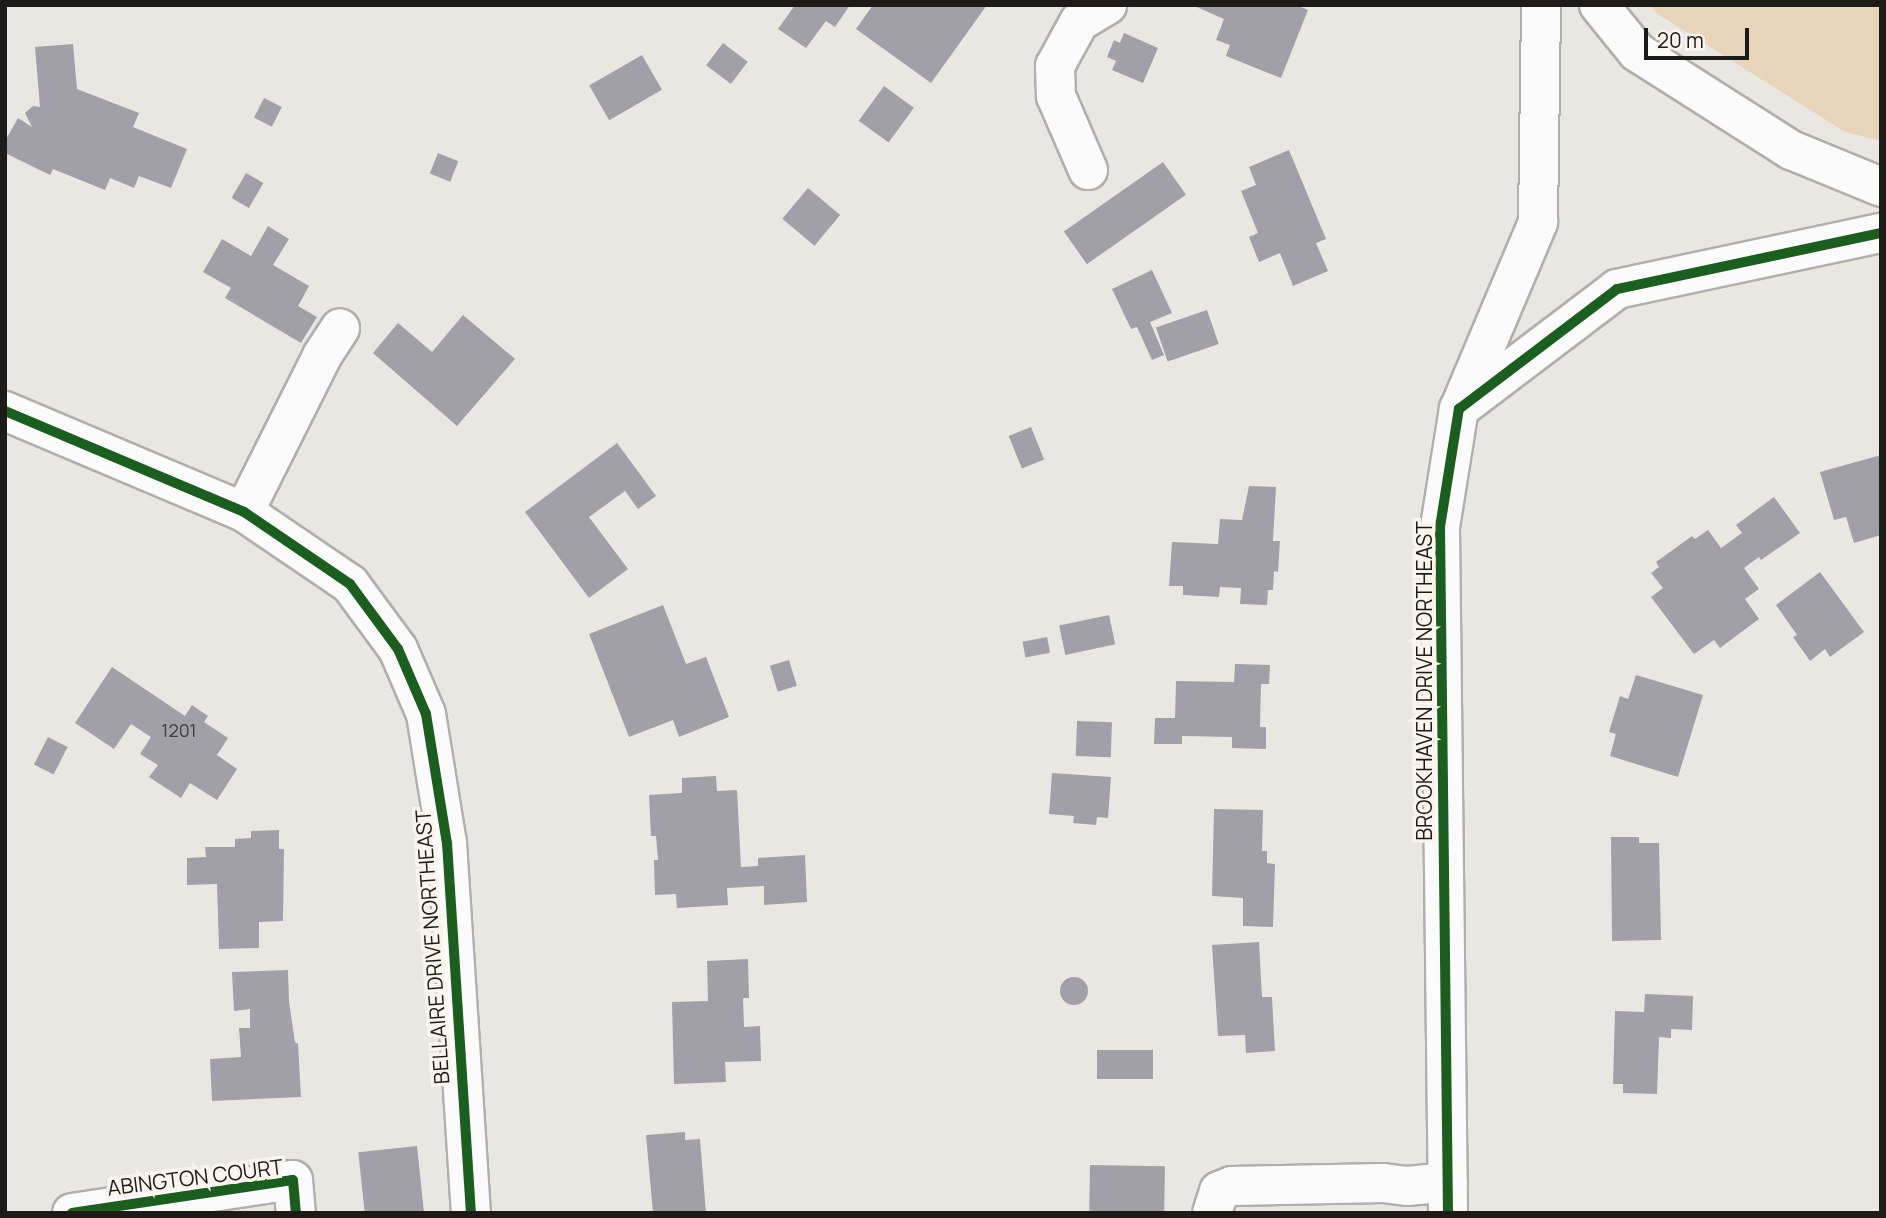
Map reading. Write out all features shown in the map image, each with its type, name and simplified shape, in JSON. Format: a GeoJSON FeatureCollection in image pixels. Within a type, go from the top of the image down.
{"type":"FeatureCollection","features":[{"type":"Feature","properties":{"kind":"street"},"geometry":{"type":"LineString","coordinates":[[1088,170],[1056,96],[1055,66],[1079,22],[1107,5]]}},
{"type":"Feature","properties":{"kind":"street","name":"BROOKHAVEN DRIVE NORTHEAST"},"geometry":{"type":"LineString","coordinates":[[1448,1197],[1440,527],[1459,409],[1538,222],[1541,5]]}},
{"type":"Feature","properties":{"kind":"street"},"geometry":{"type":"LineString","coordinates":[[1599,5],[1637,52],[1791,150],[1881,187]]}},
{"type":"Feature","properties":{"kind":"street"},"geometry":{"type":"LineString","coordinates":[[1459,409],[1617,289],[1881,233]]}},
{"type":"Feature","properties":{"kind":"street"},"geometry":{"type":"LineString","coordinates":[[244,512],[322,356],[340,328]]}},
{"type":"Feature","properties":{"kind":"street","name":"BELLAIRE DRIVE NORTHEAST"},"geometry":{"type":"LineString","coordinates":[[5,411],[244,512],[350,584],[398,649],[426,714],[447,843],[471,1213]]}},
{"type":"Feature","properties":{"kind":"street","name":"ABINGTON COURT"},"geometry":{"type":"LineString","coordinates":[[72,1213],[293,1180],[296,1213]]}},
{"type":"Feature","properties":{"kind":"street"},"geometry":{"type":"LineString","coordinates":[[1212,1213],[1219,1191],[1231,1186],[1383,1183],[1408,1186],[1448,1197]]}},
{"type":"Feature","properties":{"kind":"shaded area"},"geometry":{"type":"Polygon","coordinates":[[[1650,5],[1881,5],[1881,141],[1845,132],[1656,13],[1650,5]]]}},
{"type":"Feature","properties":{"kind":"building"},"geometry":{"type":"Polygon","coordinates":[[[795,5],[850,5],[835,27],[826,21],[806,48],[778,29],[795,5]]]}},
{"type":"Feature","properties":{"kind":"building"},"geometry":{"type":"Polygon","coordinates":[[[873,5],[987,5],[931,83],[856,29],[873,5]]]}},
{"type":"Feature","properties":{"kind":"building"},"geometry":{"type":"Polygon","coordinates":[[[1192,5],[1296,5],[1308,10],[1281,78],[1226,56],[1230,45],[1216,40],[1224,19],[1192,5]]]}},
{"type":"Feature","properties":{"kind":"building"},"geometry":{"type":"Polygon","coordinates":[[[1124,33],[1158,48],[1143,83],[1112,70],[1116,61],[1107,57],[1114,40],[1120,43],[1124,33]]]}},
{"type":"Feature","properties":{"kind":"building"},"geometry":{"type":"Polygon","coordinates":[[[723,43],[748,62],[731,84],[706,65],[723,43]]]}},
{"type":"Feature","properties":{"kind":"building"},"geometry":{"type":"Polygon","coordinates":[[[73,44],[77,89],[139,113],[133,127],[187,149],[171,188],[139,176],[134,188],[110,178],[105,190],[53,169],[50,175],[5,153],[5,141],[18,118],[32,127],[25,113],[33,106],[40,107],[35,47],[73,44]]]}},
{"type":"Feature","properties":{"kind":"building"},"geometry":{"type":"Polygon","coordinates":[[[642,55],[662,90],[609,120],[589,86],[642,55]]]}},
{"type":"Feature","properties":{"kind":"building"},"geometry":{"type":"Polygon","coordinates":[[[884,86],[914,108],[889,143],[859,121],[884,86]]]}},
{"type":"Feature","properties":{"kind":"building"},"geometry":{"type":"Polygon","coordinates":[[[264,98],[282,107],[272,127],[254,118],[264,98]]]}},
{"type":"Feature","properties":{"kind":"building"},"geometry":{"type":"Polygon","coordinates":[[[1289,150],[1326,239],[1316,243],[1328,271],[1293,286],[1280,253],[1259,262],[1249,237],[1258,233],[1241,191],[1256,185],[1249,167],[1289,150]]]}},
{"type":"Feature","properties":{"kind":"building"},"geometry":{"type":"Polygon","coordinates":[[[438,153],[458,161],[450,182],[430,173],[438,153]]]}},
{"type":"Feature","properties":{"kind":"building"},"geometry":{"type":"Polygon","coordinates":[[[1163,162],[1186,195],[1087,264],[1064,231],[1163,162]]]}},
{"type":"Feature","properties":{"kind":"building"},"geometry":{"type":"Polygon","coordinates":[[[246,173],[263,183],[249,208],[232,198],[246,173]]]}},
{"type":"Feature","properties":{"kind":"building"},"geometry":{"type":"Polygon","coordinates":[[[808,188],[840,215],[814,246],[782,219],[808,188]]]}},
{"type":"Feature","properties":{"kind":"building"},"geometry":{"type":"Polygon","coordinates":[[[268,226],[289,239],[273,265],[309,286],[298,306],[317,317],[301,343],[225,298],[231,288],[203,272],[222,239],[251,256],[268,226]]]}},
{"type":"Feature","properties":{"kind":"building"},"geometry":{"type":"Polygon","coordinates":[[[1152,270],[1172,313],[1150,322],[1164,355],[1152,360],[1137,327],[1131,329],[1112,289],[1152,270]]]}},
{"type":"Feature","properties":{"kind":"building"},"geometry":{"type":"Polygon","coordinates":[[[1207,310],[1219,344],[1168,362],[1156,328],[1207,310]]]}},
{"type":"Feature","properties":{"kind":"building"},"geometry":{"type":"Polygon","coordinates":[[[463,315],[515,359],[457,426],[373,353],[398,323],[432,352],[463,315]]]}},
{"type":"Feature","properties":{"kind":"building"},"geometry":{"type":"Polygon","coordinates":[[[1031,427],[1044,459],[1022,468],[1009,436],[1031,427]]]}},
{"type":"Feature","properties":{"kind":"building"},"geometry":{"type":"Polygon","coordinates":[[[617,443],[656,496],[638,509],[625,491],[589,517],[628,569],[589,598],[525,512],[617,443]]]}},
{"type":"Feature","properties":{"kind":"building"},"geometry":{"type":"Polygon","coordinates":[[[1881,455],[1881,535],[1854,543],[1846,517],[1834,520],[1820,472],[1881,455]]]}},
{"type":"Feature","properties":{"kind":"building"},"geometry":{"type":"Polygon","coordinates":[[[1249,486],[1276,487],[1273,541],[1280,541],[1278,572],[1274,571],[1273,590],[1268,590],[1267,605],[1240,604],[1241,588],[1220,587],[1219,597],[1183,595],[1183,586],[1169,586],[1172,542],[1218,544],[1220,519],[1242,520],[1249,486]]]}},
{"type":"Feature","properties":{"kind":"building"},"geometry":{"type":"Polygon","coordinates":[[[1774,497],[1800,533],[1761,560],[1759,557],[1744,568],[1759,589],[1745,599],[1759,619],[1720,648],[1714,640],[1694,654],[1651,597],[1663,588],[1651,573],[1659,567],[1656,562],[1692,536],[1695,539],[1708,530],[1721,548],[1742,533],[1736,525],[1774,497]]]}},
{"type":"Feature","properties":{"kind":"building"},"geometry":{"type":"Polygon","coordinates":[[[1820,572],[1864,632],[1830,657],[1825,649],[1810,661],[1793,637],[1797,635],[1776,605],[1820,572]]]}},
{"type":"Feature","properties":{"kind":"building"},"geometry":{"type":"Polygon","coordinates":[[[663,605],[686,664],[706,657],[729,717],[679,737],[673,720],[629,737],[589,634],[663,605]]]}},
{"type":"Feature","properties":{"kind":"building"},"geometry":{"type":"Polygon","coordinates":[[[1109,615],[1115,644],[1065,655],[1059,626],[1109,615]]]}},
{"type":"Feature","properties":{"kind":"building"},"geometry":{"type":"Polygon","coordinates":[[[1047,637],[1050,653],[1026,657],[1022,642],[1047,637]]]}},
{"type":"Feature","properties":{"kind":"building"},"geometry":{"type":"Polygon","coordinates":[[[789,660],[797,686],[778,692],[770,666],[789,660]]]}},
{"type":"Feature","properties":{"kind":"building"},"geometry":{"type":"Polygon","coordinates":[[[1235,664],[1270,665],[1269,684],[1261,684],[1260,727],[1266,727],[1266,749],[1232,748],[1232,737],[1182,736],[1182,744],[1154,744],[1155,718],[1175,718],[1176,681],[1234,682],[1235,664]]]}},
{"type":"Feature","properties":{"kind":"building"},"geometry":{"type":"Polygon","coordinates":[[[112,667],[185,716],[192,705],[208,716],[204,722],[228,738],[217,755],[237,769],[217,800],[190,783],[181,798],[149,777],[158,765],[140,754],[151,737],[131,724],[114,749],[75,723],[112,667]]]}},
{"type":"Feature","properties":{"kind":"building"},"geometry":{"type":"Polygon","coordinates":[[[1636,675],[1703,695],[1678,777],[1610,756],[1616,734],[1609,732],[1620,696],[1628,699],[1636,675]]]}},
{"type":"Feature","properties":{"kind":"building"},"geometry":{"type":"Polygon","coordinates":[[[1077,721],[1112,722],[1111,757],[1076,756],[1077,721]]]}},
{"type":"Feature","properties":{"kind":"building"},"geometry":{"type":"Polygon","coordinates":[[[48,737],[68,747],[54,775],[34,765],[48,737]]]}},
{"type":"Feature","properties":{"kind":"building"},"geometry":{"type":"Polygon","coordinates":[[[1052,773],[1111,777],[1108,818],[1097,817],[1096,825],[1073,823],[1074,816],[1049,814],[1052,773]]]}},
{"type":"Feature","properties":{"kind":"building"},"geometry":{"type":"Polygon","coordinates":[[[716,776],[717,791],[737,790],[741,867],[758,866],[758,858],[805,855],[807,902],[764,905],[764,886],[727,888],[728,905],[677,908],[676,894],[655,895],[654,860],[658,860],[656,836],[651,836],[649,795],[682,793],[682,778],[716,776]]]}},
{"type":"Feature","properties":{"kind":"building"},"geometry":{"type":"Polygon","coordinates":[[[1214,809],[1263,810],[1262,851],[1267,851],[1267,863],[1275,864],[1273,927],[1243,926],[1243,898],[1212,896],[1214,809]]]}},
{"type":"Feature","properties":{"kind":"building"},"geometry":{"type":"Polygon","coordinates":[[[279,830],[279,849],[284,849],[283,921],[259,922],[259,948],[219,949],[217,884],[187,885],[187,858],[206,857],[205,847],[235,847],[235,839],[251,838],[251,831],[279,830]]]}},
{"type":"Feature","properties":{"kind":"building"},"geometry":{"type":"Polygon","coordinates":[[[1611,837],[1639,837],[1639,843],[1659,843],[1661,940],[1612,941],[1611,837]]]}},
{"type":"Feature","properties":{"kind":"building"},"geometry":{"type":"Polygon","coordinates":[[[1259,942],[1262,997],[1272,997],[1275,1051],[1246,1053],[1245,1035],[1218,1036],[1212,945],[1259,942]]]}},
{"type":"Feature","properties":{"kind":"building"},"geometry":{"type":"Polygon","coordinates":[[[748,959],[749,998],[743,998],[744,1027],[760,1026],[761,1061],[725,1062],[726,1082],[674,1084],[672,1002],[708,1001],[707,961],[748,959]]]}},
{"type":"Feature","properties":{"kind":"building"},"geometry":{"type":"Polygon","coordinates":[[[288,970],[289,1002],[295,1042],[298,1044],[301,1097],[212,1101],[210,1059],[241,1057],[239,1028],[250,1028],[250,1009],[234,1011],[232,972],[288,970]]]}},
{"type":"Feature","properties":{"kind":"building"},"geometry":{"type":"Polygon","coordinates":[[[1074,977],[1084,981],[1088,991],[1084,1001],[1074,1005],[1064,1001],[1060,991],[1064,981],[1074,977]]]}},
{"type":"Feature","properties":{"kind":"building"},"geometry":{"type":"Polygon","coordinates":[[[1645,994],[1693,996],[1692,1030],[1671,1029],[1671,1038],[1659,1037],[1657,1094],[1623,1093],[1623,1084],[1613,1084],[1615,1011],[1644,1012],[1645,994]]]}},
{"type":"Feature","properties":{"kind":"building"},"geometry":{"type":"Polygon","coordinates":[[[1097,1050],[1153,1050],[1153,1079],[1097,1079],[1097,1050]]]}},
{"type":"Feature","properties":{"kind":"building"},"geometry":{"type":"Polygon","coordinates":[[[685,1132],[685,1140],[700,1139],[706,1213],[653,1213],[646,1135],[685,1132]]]}},
{"type":"Feature","properties":{"kind":"building"},"geometry":{"type":"Polygon","coordinates":[[[417,1146],[424,1213],[365,1213],[358,1152],[417,1146]]]}},
{"type":"Feature","properties":{"kind":"building"},"geometry":{"type":"Polygon","coordinates":[[[1090,1165],[1165,1166],[1164,1213],[1089,1213],[1090,1165]]]}},
{"type":"Feature","properties":{"kind":"cycle path"},"geometry":{"type":"LineString","coordinates":[[1448,1213],[1440,527],[1459,409],[1617,289],[1881,233]]}},
{"type":"Feature","properties":{"kind":"cycle path"},"geometry":{"type":"LineString","coordinates":[[5,411],[244,512],[350,584],[398,649],[426,714],[447,843],[471,1213]]}},
{"type":"Feature","properties":{"kind":"cycle path"},"geometry":{"type":"LineString","coordinates":[[72,1213],[293,1180],[296,1213]]}}]}
